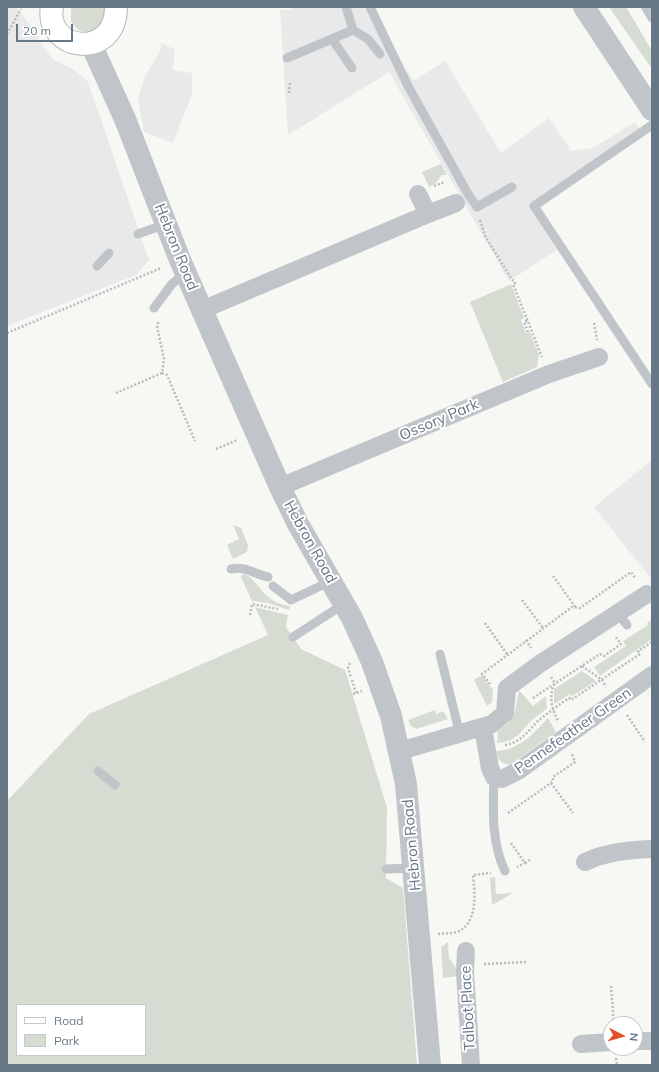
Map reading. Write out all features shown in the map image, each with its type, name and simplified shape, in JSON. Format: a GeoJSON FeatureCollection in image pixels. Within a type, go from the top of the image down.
{"type":"FeatureCollection","features":[{"type":"Feature","properties":{"kind":"main road"},"geometry":{"type":"LineString","coordinates":[[50,8],[52,21],[56,30],[63,37],[81,45],[91,44],[101,40],[108,34],[114,26],[116,7]]}},
{"type":"Feature","properties":{"kind":"street"},"geometry":{"type":"LineString","coordinates":[[584,7],[652,110]]}},
{"type":"Feature","properties":{"kind":"street","name":"Hebron Road"},"geometry":{"type":"LineString","coordinates":[[91,44],[125,119],[185,273],[280,487],[298,524],[344,604],[372,662],[391,716],[400,751],[406,784],[430,1065]]}},
{"type":"Feature","properties":{"kind":"street"},"geometry":{"type":"LineString","coordinates":[[418,194],[428,214]]}},
{"type":"Feature","properties":{"kind":"street"},"geometry":{"type":"LineString","coordinates":[[202,310],[456,203]]}},
{"type":"Feature","properties":{"kind":"street","name":"Ossory Park"},"geometry":{"type":"LineString","coordinates":[[280,487],[549,374],[599,357]]}},
{"type":"Feature","properties":{"kind":"street"},"geometry":{"type":"LineString","coordinates":[[400,751],[460,735],[492,724],[505,713],[507,688],[541,663],[623,619],[647,594]]}},
{"type":"Feature","properties":{"kind":"street","name":"Pennefeather Green"},"geometry":{"type":"LineString","coordinates":[[483,728],[490,768],[494,777],[502,779],[518,771],[652,675]]}},
{"type":"Feature","properties":{"kind":"street"},"geometry":{"type":"LineString","coordinates":[[585,862],[605,854],[652,849]]}},
{"type":"Feature","properties":{"kind":"street","name":"Talbot Place"},"geometry":{"type":"LineString","coordinates":[[466,951],[465,972],[471,1065]]}},
{"type":"Feature","properties":{"kind":"street"},"geometry":{"type":"LineString","coordinates":[[581,1044],[603,1043]]}},
{"type":"Feature","properties":{"kind":"lane"},"geometry":{"type":"LineString","coordinates":[[346,7],[353,30],[368,39],[380,54]]}},
{"type":"Feature","properties":{"kind":"lane"},"geometry":{"type":"LineString","coordinates":[[370,7],[408,86],[468,194],[477,207],[512,187]]}},
{"type":"Feature","properties":{"kind":"lane"},"geometry":{"type":"LineString","coordinates":[[647,7],[652,18]]}},
{"type":"Feature","properties":{"kind":"lane"},"geometry":{"type":"LineString","coordinates":[[287,58],[353,30]]}},
{"type":"Feature","properties":{"kind":"lane"},"geometry":{"type":"LineString","coordinates":[[332,39],[352,68]]}},
{"type":"Feature","properties":{"kind":"lane"},"geometry":{"type":"LineString","coordinates":[[652,124],[534,206],[652,384]]}},
{"type":"Feature","properties":{"kind":"lane"},"geometry":{"type":"LineString","coordinates":[[138,234],[166,224]]}},
{"type":"Feature","properties":{"kind":"lane"},"geometry":{"type":"LineString","coordinates":[[97,266],[109,253]]}},
{"type":"Feature","properties":{"kind":"lane"},"geometry":{"type":"LineString","coordinates":[[154,308],[172,284],[185,273]]}},
{"type":"Feature","properties":{"kind":"lane"},"geometry":{"type":"LineString","coordinates":[[231,568],[247,568],[256,575],[268,577]]}},
{"type":"Feature","properties":{"kind":"lane"},"geometry":{"type":"LineString","coordinates":[[273,586],[291,600],[331,581]]}},
{"type":"Feature","properties":{"kind":"lane"},"geometry":{"type":"LineString","coordinates":[[293,637],[344,604]]}},
{"type":"Feature","properties":{"kind":"lane"},"geometry":{"type":"LineString","coordinates":[[440,654],[460,735]]}},
{"type":"Feature","properties":{"kind":"lane"},"geometry":{"type":"LineString","coordinates":[[98,771],[115,786]]}},
{"type":"Feature","properties":{"kind":"lane"},"geometry":{"type":"LineString","coordinates":[[494,777],[494,828],[497,855],[504,870]]}},
{"type":"Feature","properties":{"kind":"lane"},"geometry":{"type":"LineString","coordinates":[[386,869],[414,868]]}},
{"type":"Feature","properties":{"kind":"path"},"geometry":{"type":"LineString","coordinates":[[7,34],[21,9]]}},
{"type":"Feature","properties":{"kind":"path"},"geometry":{"type":"LineString","coordinates":[[289,92],[290,82]]}},
{"type":"Feature","properties":{"kind":"path"},"geometry":{"type":"LineString","coordinates":[[477,207],[484,236],[515,283],[513,284],[549,374]]}},
{"type":"Feature","properties":{"kind":"path"},"geometry":{"type":"LineString","coordinates":[[7,333],[161,268]]}},
{"type":"Feature","properties":{"kind":"path"},"geometry":{"type":"LineString","coordinates":[[160,319],[157,326],[164,359],[162,373]]}},
{"type":"Feature","properties":{"kind":"path"},"geometry":{"type":"LineString","coordinates":[[528,320],[524,322],[528,332]]}},
{"type":"Feature","properties":{"kind":"path"},"geometry":{"type":"LineString","coordinates":[[116,393],[162,373],[167,375],[195,441]]}},
{"type":"Feature","properties":{"kind":"path"},"geometry":{"type":"LineString","coordinates":[[216,449],[243,437]]}},
{"type":"Feature","properties":{"kind":"path"},"geometry":{"type":"LineString","coordinates":[[491,686],[482,674],[572,607],[577,609],[590,602],[631,572],[647,594]]}},
{"type":"Feature","properties":{"kind":"path"},"geometry":{"type":"LineString","coordinates":[[554,576],[577,609]]}},
{"type":"Feature","properties":{"kind":"path"},"geometry":{"type":"LineString","coordinates":[[522,600],[543,628]]}},
{"type":"Feature","properties":{"kind":"path"},"geometry":{"type":"LineString","coordinates":[[250,615],[252,604],[280,610]]}},
{"type":"Feature","properties":{"kind":"path"},"geometry":{"type":"LineString","coordinates":[[485,623],[507,654]]}},
{"type":"Feature","properties":{"kind":"path"},"geometry":{"type":"LineString","coordinates":[[504,816],[554,781],[553,777],[574,762],[566,737],[552,710],[552,688],[555,683],[526,640]]}},
{"type":"Feature","properties":{"kind":"path"},"geometry":{"type":"LineString","coordinates":[[487,748],[511,744],[525,735],[552,710],[569,698],[571,700],[602,680],[640,654],[638,651],[652,642]]}},
{"type":"Feature","properties":{"kind":"path"},"geometry":{"type":"LineString","coordinates":[[350,663],[348,668],[356,694]]}},
{"type":"Feature","properties":{"kind":"path"},"geometry":{"type":"LineString","coordinates":[[582,666],[602,680]]}},
{"type":"Feature","properties":{"kind":"path"},"geometry":{"type":"LineString","coordinates":[[623,709],[645,742]]}},
{"type":"Feature","properties":{"kind":"path"},"geometry":{"type":"LineString","coordinates":[[551,783],[573,813]]}},
{"type":"Feature","properties":{"kind":"path"},"geometry":{"type":"LineString","coordinates":[[507,838],[525,864]]}},
{"type":"Feature","properties":{"kind":"path"},"geometry":{"type":"LineString","coordinates":[[419,935],[456,932],[466,927],[472,913],[475,894],[473,875],[496,873],[525,864],[531,859]]}},
{"type":"Feature","properties":{"kind":"path"},"geometry":{"type":"LineString","coordinates":[[500,963],[528,962]]}},
{"type":"Feature","properties":{"kind":"path"},"geometry":{"type":"LineString","coordinates":[[611,986],[613,1016]]}},
{"type":"Feature","properties":{"kind":"shaded area"},"geometry":{"type":"Polygon","coordinates":[[[7,7],[16,7],[54,60],[73,69],[88,82],[149,260],[136,275],[7,326],[7,7]]]}},
{"type":"Feature","properties":{"kind":"shaded area"},"geometry":{"type":"Polygon","coordinates":[[[291,7],[373,7],[400,62],[414,81],[445,61],[501,153],[549,118],[571,151],[593,148],[635,122],[640,129],[530,207],[557,250],[509,281],[389,72],[288,135],[280,10],[291,10],[291,7]]]}},
{"type":"Feature","properties":{"kind":"shaded area"},"geometry":{"type":"Polygon","coordinates":[[[162,43],[175,50],[173,70],[192,73],[192,94],[173,143],[144,132],[138,99],[146,74],[158,55],[162,43]]]}},
{"type":"Feature","properties":{"kind":"shaded area"},"geometry":{"type":"Polygon","coordinates":[[[652,460],[652,580],[594,507],[652,460]]]}},
{"type":"Feature","properties":{"kind":"green space"},"geometry":{"type":"Polygon","coordinates":[[[71,7],[107,7],[103,28],[84,32],[77,29],[71,21],[71,7]]]}},
{"type":"Feature","properties":{"kind":"green space"},"geometry":{"type":"Polygon","coordinates":[[[609,7],[626,7],[652,51],[652,69],[609,7]]]}},
{"type":"Feature","properties":{"kind":"green space"},"geometry":{"type":"Polygon","coordinates":[[[441,164],[447,175],[442,175],[435,184],[429,187],[422,172],[441,164]]]}},
{"type":"Feature","properties":{"kind":"green space"},"geometry":{"type":"Polygon","coordinates":[[[511,284],[524,318],[521,320],[526,333],[530,332],[539,354],[537,367],[503,382],[470,302],[511,284]]]}},
{"type":"Feature","properties":{"kind":"green space"},"geometry":{"type":"Polygon","coordinates":[[[233,525],[241,528],[248,545],[247,552],[233,559],[227,545],[239,539],[233,525]]]}},
{"type":"Feature","properties":{"kind":"green space"},"geometry":{"type":"Polygon","coordinates":[[[243,574],[249,576],[272,600],[280,604],[290,606],[289,610],[268,603],[252,601],[241,577],[243,574]]]}},
{"type":"Feature","properties":{"kind":"green space"},"geometry":{"type":"Polygon","coordinates":[[[255,607],[288,615],[286,627],[301,649],[345,670],[387,808],[386,878],[403,888],[417,1065],[7,1065],[7,801],[89,714],[268,635],[255,607]]]}},
{"type":"Feature","properties":{"kind":"green space"},"geometry":{"type":"Polygon","coordinates":[[[652,620],[652,639],[600,676],[594,667],[626,646],[623,641],[648,625],[647,623],[652,620]]]}},
{"type":"Feature","properties":{"kind":"green space"},"geometry":{"type":"Polygon","coordinates":[[[582,671],[596,681],[572,696],[570,694],[554,704],[554,689],[582,671]]]}},
{"type":"Feature","properties":{"kind":"green space"},"geometry":{"type":"Polygon","coordinates":[[[482,675],[493,690],[492,702],[487,706],[474,680],[482,675]]]}},
{"type":"Feature","properties":{"kind":"green space"},"geometry":{"type":"Polygon","coordinates":[[[519,690],[533,706],[546,696],[547,708],[532,720],[514,739],[497,743],[498,731],[509,722],[515,712],[519,690]]]}},
{"type":"Feature","properties":{"kind":"green space"},"geometry":{"type":"Polygon","coordinates":[[[435,710],[436,714],[443,711],[448,719],[416,729],[411,726],[408,720],[435,710]]]}},
{"type":"Feature","properties":{"kind":"green space"},"geometry":{"type":"Polygon","coordinates":[[[548,718],[556,732],[510,765],[500,761],[496,751],[512,748],[519,744],[531,735],[548,718]]]}},
{"type":"Feature","properties":{"kind":"green space"},"geometry":{"type":"Polygon","coordinates":[[[495,877],[496,894],[513,893],[492,905],[490,878],[495,877]]]}},
{"type":"Feature","properties":{"kind":"green space"},"geometry":{"type":"Polygon","coordinates":[[[448,942],[449,958],[458,971],[458,976],[443,978],[441,947],[448,942]]]}}]}
